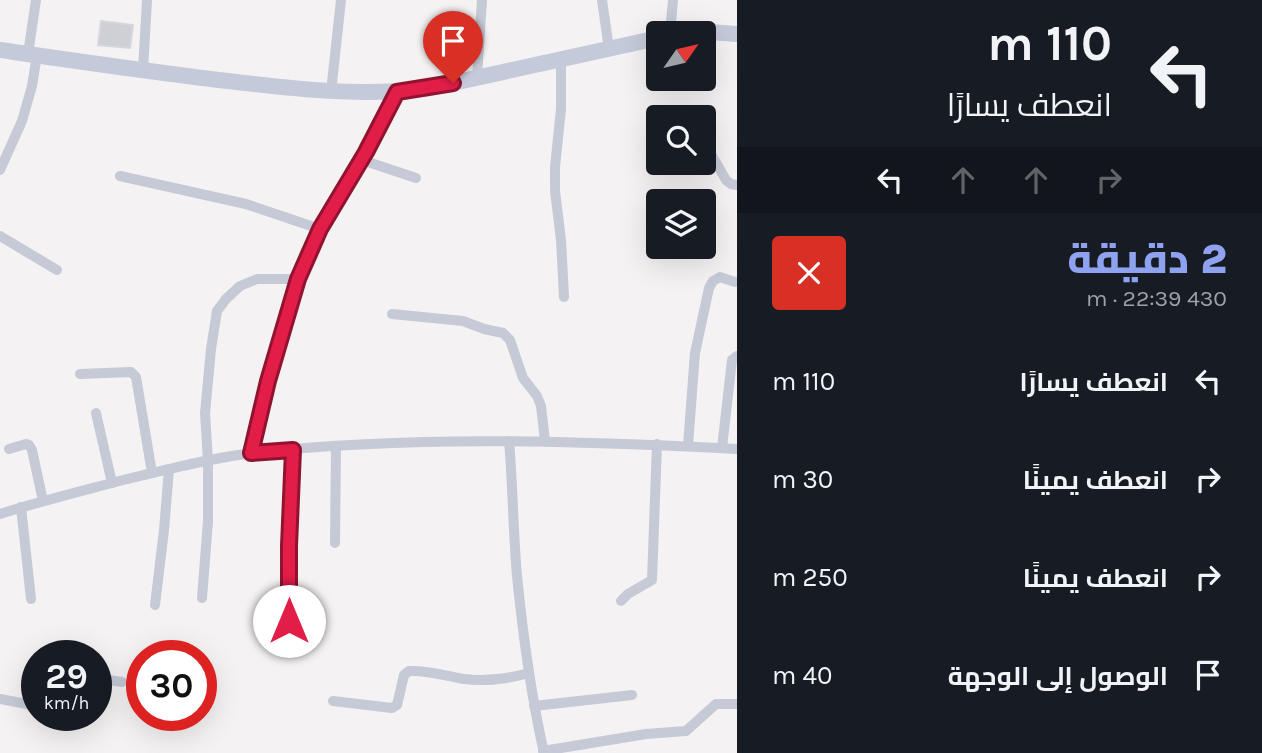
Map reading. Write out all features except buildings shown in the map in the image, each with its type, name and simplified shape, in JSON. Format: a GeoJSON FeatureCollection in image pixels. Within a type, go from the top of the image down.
{"type":"FeatureCollection","features":[{"type":"Feature","properties":{"kind":"main road"},"geometry":{"type":"LineString","coordinates":[[716,32],[737,34]]}},
{"type":"Feature","properties":{"kind":"main road"},"geometry":{"type":"LineString","coordinates":[[0,50],[272,87],[331,92],[397,92],[430,88],[646,41]]}},
{"type":"Feature","properties":{"kind":"street"},"geometry":{"type":"LineString","coordinates":[[0,170],[22,121],[32,86],[36,0]]}},
{"type":"Feature","properties":{"kind":"street"},"geometry":{"type":"LineString","coordinates":[[143,70],[147,0]]}},
{"type":"Feature","properties":{"kind":"street"},"geometry":{"type":"LineString","coordinates":[[331,92],[341,0]]}},
{"type":"Feature","properties":{"kind":"street"},"geometry":{"type":"LineString","coordinates":[[477,78],[482,0]]}},
{"type":"Feature","properties":{"kind":"street"},"geometry":{"type":"LineString","coordinates":[[602,0],[608,49]]}},
{"type":"Feature","properties":{"kind":"street"},"geometry":{"type":"LineString","coordinates":[[671,21],[673,0]]}},
{"type":"Feature","properties":{"kind":"street"},"geometry":{"type":"LineString","coordinates":[[561,60],[561,109],[555,191],[564,297]]}},
{"type":"Feature","properties":{"kind":"street"},"geometry":{"type":"LineString","coordinates":[[251,453],[268,381],[298,279],[320,229],[362,160],[397,92]]}},
{"type":"Feature","properties":{"kind":"street"},"geometry":{"type":"LineString","coordinates":[[362,160],[416,178]]}},
{"type":"Feature","properties":{"kind":"street"},"geometry":{"type":"LineString","coordinates":[[716,163],[726,180],[737,185]]}},
{"type":"Feature","properties":{"kind":"street"},"geometry":{"type":"LineString","coordinates":[[120,176],[246,204],[320,229]]}},
{"type":"Feature","properties":{"kind":"street"},"geometry":{"type":"LineString","coordinates":[[0,236],[57,270]]}},
{"type":"Feature","properties":{"kind":"street"},"geometry":{"type":"LineString","coordinates":[[688,445],[695,353],[709,288],[713,281],[720,277],[735,282]]}},
{"type":"Feature","properties":{"kind":"street"},"geometry":{"type":"LineString","coordinates":[[202,598],[208,521],[205,413],[217,311],[240,286],[257,279],[298,279]]}},
{"type":"Feature","properties":{"kind":"street"},"geometry":{"type":"LineString","coordinates":[[392,314],[463,321],[503,333],[510,340],[523,378],[541,406],[545,441]]}},
{"type":"Feature","properties":{"kind":"street"},"geometry":{"type":"LineString","coordinates":[[722,448],[732,360],[737,356]]}},
{"type":"Feature","properties":{"kind":"street"},"geometry":{"type":"LineString","coordinates":[[80,374],[131,372],[136,377],[152,473]]}},
{"type":"Feature","properties":{"kind":"street"},"geometry":{"type":"LineString","coordinates":[[96,413],[112,483]]}},
{"type":"Feature","properties":{"kind":"street"},"geometry":{"type":"LineString","coordinates":[[509,441],[517,574],[529,673],[543,752],[646,734],[686,731],[716,704],[737,704]]}},
{"type":"Feature","properties":{"kind":"street"},"geometry":{"type":"LineString","coordinates":[[0,514],[152,473],[251,453],[395,443],[509,441],[688,445],[737,449]]}},
{"type":"Feature","properties":{"kind":"street"},"geometry":{"type":"LineString","coordinates":[[621,601],[652,580],[657,444]]}},
{"type":"Feature","properties":{"kind":"street"},"geometry":{"type":"LineString","coordinates":[[9,449],[29,445],[43,501]]}},
{"type":"Feature","properties":{"kind":"street"},"geometry":{"type":"LineString","coordinates":[[335,543],[336,446]]}},
{"type":"Feature","properties":{"kind":"street"},"geometry":{"type":"LineString","coordinates":[[289,643],[293,450]]}},
{"type":"Feature","properties":{"kind":"street"},"geometry":{"type":"LineString","coordinates":[[155,605],[169,469]]}},
{"type":"Feature","properties":{"kind":"street"},"geometry":{"type":"LineString","coordinates":[[21,507],[31,599]]}},
{"type":"Feature","properties":{"kind":"street"},"geometry":{"type":"LineString","coordinates":[[333,701],[391,708],[397,705],[404,675],[409,671],[486,681],[503,680],[529,673]]}},
{"type":"Feature","properties":{"kind":"street"},"geometry":{"type":"LineString","coordinates":[[112,680],[122,682]]}},
{"type":"Feature","properties":{"kind":"street"},"geometry":{"type":"LineString","coordinates":[[534,706],[632,695]]}},
{"type":"Feature","properties":{"kind":"street"},"geometry":{"type":"LineString","coordinates":[[0,699],[21,703]]}},
{"type":"Feature","properties":{"kind":"route"},"geometry":{"type":"LineString","coordinates":[[289,621],[293,450],[251,453],[268,381],[298,279],[320,229],[388,113],[397,92],[453,83]]}}]}
